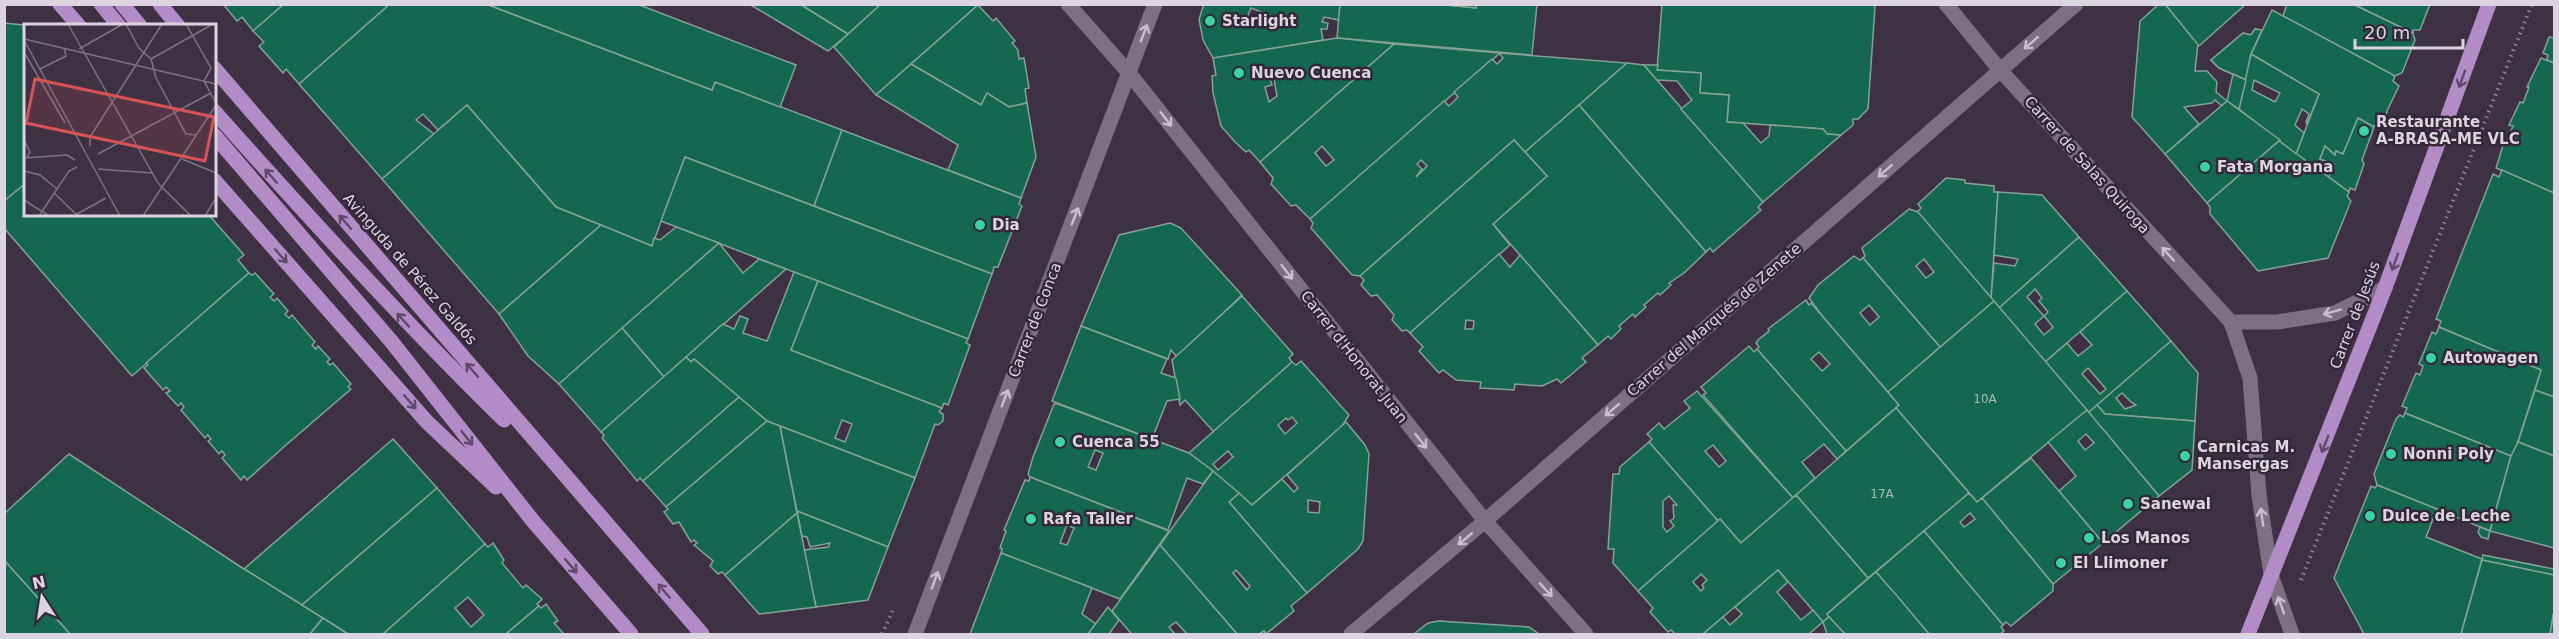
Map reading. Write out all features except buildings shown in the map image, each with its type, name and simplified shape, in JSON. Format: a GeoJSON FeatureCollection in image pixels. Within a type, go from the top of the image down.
{"type":"FeatureCollection","features":[{"type":"Feature","properties":{"kind":"main road"},"geometry":{"type":"LineString","coordinates":[[60,4],[77,24]]}},
{"type":"Feature","properties":{"kind":"main road"},"geometry":{"type":"LineString","coordinates":[[101,4],[117,24]]}},
{"type":"Feature","properties":{"kind":"main road"},"geometry":{"type":"LineString","coordinates":[[122,4],[138,24]]}},
{"type":"Feature","properties":{"kind":"main road"},"geometry":{"type":"LineString","coordinates":[[160,4],[176,24]]}},
{"type":"Feature","properties":{"kind":"main road","name":"Carrer de Jesús"},"geometry":{"type":"LineString","coordinates":[[2248,634],[2324,448],[2489,4]]}},
{"type":"Feature","properties":{"kind":"main road","name":"Avinguda de Pérez Galdós"},"geometry":{"type":"LineString","coordinates":[[216,70],[578,494],[702,634]]}},
{"type":"Feature","properties":{"kind":"main road","name":"Avinguda de Pérez Galdós"},"geometry":{"type":"LineString","coordinates":[[216,113],[308,218],[410,327],[578,494]]}},
{"type":"Feature","properties":{"kind":"main road"},"geometry":{"type":"LineString","coordinates":[[216,137],[392,341],[533,521],[631,634]]}},
{"type":"Feature","properties":{"kind":"main road"},"geometry":{"type":"LineString","coordinates":[[216,182],[427,422],[533,521]]}},
{"type":"Feature","properties":{"kind":"street","name":"Carrer d'Honorat Juan"},"geometry":{"type":"LineString","coordinates":[[1068,4],[1129,73],[1485,521],[1586,634]]}},
{"type":"Feature","properties":{"kind":"street","name":"Carrer de Conca"},"geometry":{"type":"LineString","coordinates":[[915,634],[1155,4]]}},
{"type":"Feature","properties":{"kind":"street","name":"Carrer de Salas Quiroga"},"geometry":{"type":"LineString","coordinates":[[1946,4],[2000,70],[2231,322],[2250,378],[2259,495],[2271,575],[2292,634]]}},
{"type":"Feature","properties":{"kind":"street","name":"Carrer del Marqués de Zenete"},"geometry":{"type":"LineString","coordinates":[[1351,634],[1485,521],[2076,4]]}},
{"type":"Feature","properties":{"kind":"street"},"geometry":{"type":"LineString","coordinates":[[2231,322],[2277,322],[2335,312],[2385,288]]}},
{"type":"Feature","properties":{"kind":"path"},"geometry":{"type":"LineString","coordinates":[[2286,618],[2532,4]]}},
{"type":"Feature","properties":{"kind":"place","name":"Starlight"},"geometry":{"type":"Point","coordinates":[1210,21]}},
{"type":"Feature","properties":{"kind":"place","name":"Nuevo Cuenca"},"geometry":{"type":"Point","coordinates":[1239,73]}},
{"type":"Feature","properties":{"kind":"place","name":"Restaurante A-BRASA-ME VLC"},"geometry":{"type":"Point","coordinates":[2364,131]}},
{"type":"Feature","properties":{"kind":"place","name":"Fata Morgana"},"geometry":{"type":"Point","coordinates":[2205,167]}},
{"type":"Feature","properties":{"kind":"place","name":"Dia"},"geometry":{"type":"Point","coordinates":[980,225]}},
{"type":"Feature","properties":{"kind":"place","name":"Autowagen"},"geometry":{"type":"Point","coordinates":[2431,358]}},
{"type":"Feature","properties":{"kind":"place","name":"Cuenca 55"},"geometry":{"type":"Point","coordinates":[1060,442]}},
{"type":"Feature","properties":{"kind":"place","name":"Nonni Poly"},"geometry":{"type":"Point","coordinates":[2391,454]}},
{"type":"Feature","properties":{"kind":"place","name":"Carnicas M. Mansergas"},"geometry":{"type":"Point","coordinates":[2185,456]}},
{"type":"Feature","properties":{"kind":"place","name":"Sanewal"},"geometry":{"type":"Point","coordinates":[2128,504]}},
{"type":"Feature","properties":{"kind":"place","name":"Dulce de Leche"},"geometry":{"type":"Point","coordinates":[2370,516]}},
{"type":"Feature","properties":{"kind":"place","name":"Rafa Taller"},"geometry":{"type":"Point","coordinates":[1031,519]}},
{"type":"Feature","properties":{"kind":"place","name":"Los Manos"},"geometry":{"type":"Point","coordinates":[2089,538]}},
{"type":"Feature","properties":{"kind":"place","name":"El Llimoner"},"geometry":{"type":"Point","coordinates":[2061,563]}}]}
